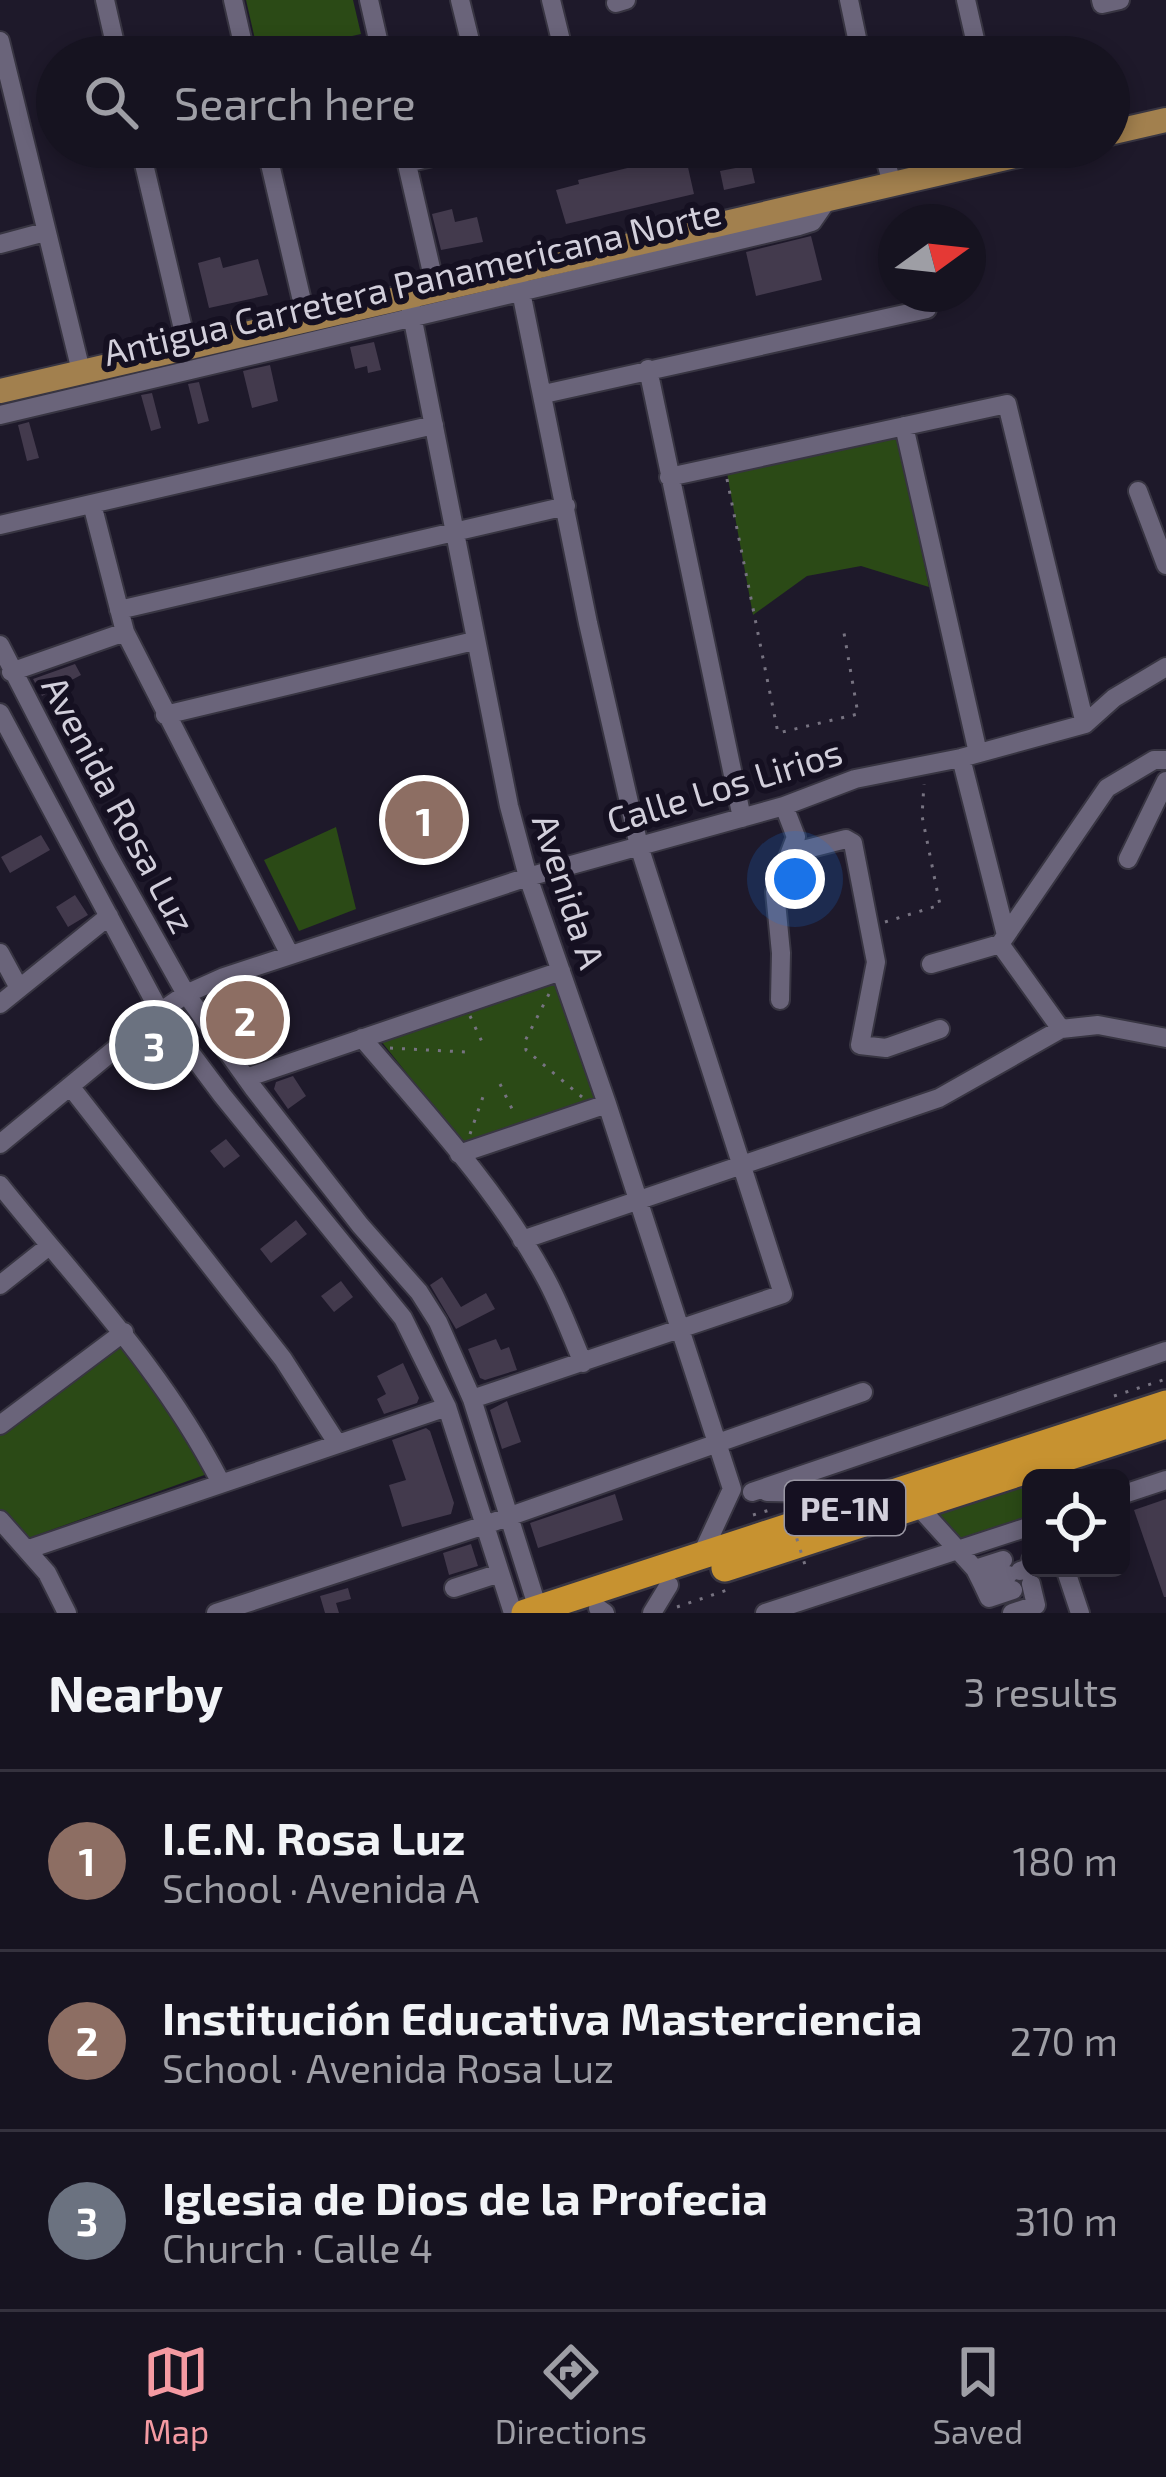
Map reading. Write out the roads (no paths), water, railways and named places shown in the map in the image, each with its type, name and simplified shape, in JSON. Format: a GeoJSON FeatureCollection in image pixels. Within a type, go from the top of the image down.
{"type":"FeatureCollection","features":[{"type":"Feature","properties":{"kind":"highway","name":"PE-1N"},"geometry":{"type":"LineString","coordinates":[[525,1612],[1166,1403]]}},
{"type":"Feature","properties":{"kind":"highway","name":"PE-1N"},"geometry":{"type":"LineString","coordinates":[[1057,1469],[1166,1425]]}},
{"type":"Feature","properties":{"kind":"highway","name":"PE-1N"},"geometry":{"type":"LineString","coordinates":[[595,1611],[662,1603],[918,1506],[1022,1478]]}},
{"type":"Feature","properties":{"kind":"main road"},"geometry":{"type":"LineString","coordinates":[[1130,129],[1166,120]]}},
{"type":"Feature","properties":{"kind":"main road","name":"Antigua Carretera Panamericana Norte"},"geometry":{"type":"LineString","coordinates":[[0,391],[306,318],[411,306],[436,290],[520,282],[948,168]]}},
{"type":"Feature","properties":{"kind":"street"},"geometry":{"type":"LineString","coordinates":[[105,0],[113,36]]}},
{"type":"Feature","properties":{"kind":"street"},"geometry":{"type":"LineString","coordinates":[[233,0],[241,36]]}},
{"type":"Feature","properties":{"kind":"street"},"geometry":{"type":"LineString","coordinates":[[369,0],[377,36]]}},
{"type":"Feature","properties":{"kind":"street"},"geometry":{"type":"LineString","coordinates":[[460,0],[469,36]]}},
{"type":"Feature","properties":{"kind":"street"},"geometry":{"type":"LineString","coordinates":[[550,0],[559,36]]}},
{"type":"Feature","properties":{"kind":"street"},"geometry":{"type":"LineString","coordinates":[[849,0],[856,36]]}},
{"type":"Feature","properties":{"kind":"street"},"geometry":{"type":"LineString","coordinates":[[966,0],[974,36]]}},
{"type":"Feature","properties":{"kind":"street"},"geometry":{"type":"LineString","coordinates":[[1101,0],[1102,4],[1120,0]]}},
{"type":"Feature","properties":{"kind":"street"},"geometry":{"type":"LineString","coordinates":[[0,41],[81,371]]}},
{"type":"Feature","properties":{"kind":"street"},"geometry":{"type":"LineString","coordinates":[[0,132],[20,127]]}},
{"type":"Feature","properties":{"kind":"street"},"geometry":{"type":"LineString","coordinates":[[145,168],[188,346]]}},
{"type":"Feature","properties":{"kind":"street"},"geometry":{"type":"LineString","coordinates":[[271,168],[306,318]]}},
{"type":"Feature","properties":{"kind":"street"},"geometry":{"type":"LineString","coordinates":[[408,168],[436,290]]}},
{"type":"Feature","properties":{"kind":"street"},"geometry":{"type":"LineString","coordinates":[[888,168],[892,184]]}},
{"type":"Feature","properties":{"kind":"street"},"geometry":{"type":"LineString","coordinates":[[0,244],[45,232]]}},
{"type":"Feature","properties":{"kind":"street"},"geometry":{"type":"LineString","coordinates":[[472,1400],[783,1294],[639,846],[588,623],[520,282]]}},
{"type":"Feature","properties":{"kind":"street","name":"Antigua Carretera Panamericana Norte"},"geometry":{"type":"LineString","coordinates":[[0,415],[411,306],[520,282]]}},
{"type":"Feature","properties":{"kind":"street","name":"Avenida A"},"geometry":{"type":"LineString","coordinates":[[411,306],[474,641],[528,877],[716,1442],[742,1491]]}},
{"type":"Feature","properties":{"kind":"street"},"geometry":{"type":"LineString","coordinates":[[544,394],[913,312]]}},
{"type":"Feature","properties":{"kind":"street"},"geometry":{"type":"LineString","coordinates":[[648,369],[742,818]]}},
{"type":"Feature","properties":{"kind":"street"},"geometry":{"type":"LineString","coordinates":[[669,477],[1007,404],[1085,724]]}},
{"type":"Feature","properties":{"kind":"street"},"geometry":{"type":"LineString","coordinates":[[0,525],[434,424]]}},
{"type":"Feature","properties":{"kind":"street"},"geometry":{"type":"LineString","coordinates":[[904,426],[1003,940],[1061,1029]]}},
{"type":"Feature","properties":{"kind":"street"},"geometry":{"type":"LineString","coordinates":[[1138,491],[1166,565]]}},
{"type":"Feature","properties":{"kind":"street"},"geometry":{"type":"LineString","coordinates":[[92,504],[125,632],[289,953]]}},
{"type":"Feature","properties":{"kind":"street"},"geometry":{"type":"LineString","coordinates":[[119,610],[566,506]]}},
{"type":"Feature","properties":{"kind":"street"},"geometry":{"type":"LineString","coordinates":[[11,672],[125,632]]}},
{"type":"Feature","properties":{"kind":"street"},"geometry":{"type":"LineString","coordinates":[[165,716],[474,641]]}},
{"type":"Feature","properties":{"kind":"street","name":"Avenida Rosa Luz"},"geometry":{"type":"LineString","coordinates":[[0,645],[186,994],[438,1322],[472,1400],[509,1515],[525,1612]]}},
{"type":"Feature","properties":{"kind":"street","name":"Calle Los Lirios"},"geometry":{"type":"LineString","coordinates":[[0,1144],[186,994],[289,953],[528,877],[784,806],[855,779],[969,756],[1085,724],[1114,698],[1166,667]]}},
{"type":"Feature","properties":{"kind":"street","name":"Avenida Rosa Luz"},"geometry":{"type":"LineString","coordinates":[[0,713],[160,1012],[403,1318],[447,1407],[500,1573],[525,1612]]}},
{"type":"Feature","properties":{"kind":"street"},"geometry":{"type":"LineString","coordinates":[[931,964],[1003,940],[1107,788],[1154,760],[1166,760]]}},
{"type":"Feature","properties":{"kind":"street"},"geometry":{"type":"LineString","coordinates":[[1127,859],[1166,781]]}},
{"type":"Feature","properties":{"kind":"street"},"geometry":{"type":"LineString","coordinates":[[780,1000],[775,892],[796,837],[784,806]]}},
{"type":"Feature","properties":{"kind":"street"},"geometry":{"type":"LineString","coordinates":[[791,853],[850,840],[876,962],[860,1045],[886,1048],[940,1029]]}},
{"type":"Feature","properties":{"kind":"street"},"geometry":{"type":"LineString","coordinates":[[0,1004],[109,916]]}},
{"type":"Feature","properties":{"kind":"street"},"geometry":{"type":"LineString","coordinates":[[0,952],[19,988]]}},
{"type":"Feature","properties":{"kind":"street"},"geometry":{"type":"LineString","coordinates":[[246,1078],[366,1042],[561,971]]}},
{"type":"Feature","properties":{"kind":"street"},"geometry":{"type":"LineString","coordinates":[[522,1240],[939,1098],[1061,1029],[1098,1025],[1166,1038]]}},
{"type":"Feature","properties":{"kind":"street"},"geometry":{"type":"LineString","coordinates":[[366,1042],[461,1153],[522,1240],[545,1277],[584,1363]]}},
{"type":"Feature","properties":{"kind":"street"},"geometry":{"type":"LineString","coordinates":[[70,1086],[283,1359],[337,1443]]}},
{"type":"Feature","properties":{"kind":"street"},"geometry":{"type":"LineString","coordinates":[[461,1153],[601,1106]]}},
{"type":"Feature","properties":{"kind":"street"},"geometry":{"type":"LineString","coordinates":[[0,1186],[124,1332],[189,1421],[220,1481]]}},
{"type":"Feature","properties":{"kind":"street"},"geometry":{"type":"LineString","coordinates":[[0,1286],[49,1246]]}},
{"type":"Feature","properties":{"kind":"street"},"geometry":{"type":"LineString","coordinates":[[0,1425],[124,1332]]}},
{"type":"Feature","properties":{"kind":"street"},"geometry":{"type":"LineString","coordinates":[[700,1556],[742,1491],[1166,1351]]}},
{"type":"Feature","properties":{"kind":"street"},"geometry":{"type":"LineString","coordinates":[[215,1613],[485,1526],[863,1391]]}},
{"type":"Feature","properties":{"kind":"street"},"geometry":{"type":"LineString","coordinates":[[29,1549],[447,1407]]}},
{"type":"Feature","properties":{"kind":"street"},"geometry":{"type":"LineString","coordinates":[[1130,1492],[1166,1480]]}},
{"type":"Feature","properties":{"kind":"street"},"geometry":{"type":"LineString","coordinates":[[742,1491],[881,1496]]}},
{"type":"Feature","properties":{"kind":"street"},"geometry":{"type":"LineString","coordinates":[[918,1506],[960,1552],[986,1591]]}},
{"type":"Feature","properties":{"kind":"street"},"geometry":{"type":"LineString","coordinates":[[0,1520],[29,1549],[67,1613]]}},
{"type":"Feature","properties":{"kind":"street"},"geometry":{"type":"LineString","coordinates":[[765,1613],[1022,1529]]}},
{"type":"Feature","properties":{"kind":"street"},"geometry":{"type":"LineString","coordinates":[[986,1591],[1022,1570]]}},
{"type":"Feature","properties":{"kind":"street"},"geometry":{"type":"LineString","coordinates":[[986,1591],[1022,1570]]}},
{"type":"Feature","properties":{"kind":"street"},"geometry":{"type":"LineString","coordinates":[[454,1588],[500,1573]]}},
{"type":"Feature","properties":{"kind":"street"},"geometry":{"type":"LineString","coordinates":[[1012,1613],[1037,1609],[1025,1577]]}},
{"type":"Feature","properties":{"kind":"street"},"geometry":{"type":"LineString","coordinates":[[1068,1577],[1080,1613]]}},
{"type":"Feature","properties":{"kind":"place","name":"I.E.N. Rosa Luz"},"geometry":{"type":"Point","coordinates":[424,820]}},
{"type":"Feature","properties":{"kind":"place","name":"Institución Educativa Masterciencia"},"geometry":{"type":"Point","coordinates":[245,1020]}},
{"type":"Feature","properties":{"kind":"place","name":"Iglesia de Dios de la Profecia"},"geometry":{"type":"Point","coordinates":[154,1045]}}]}
